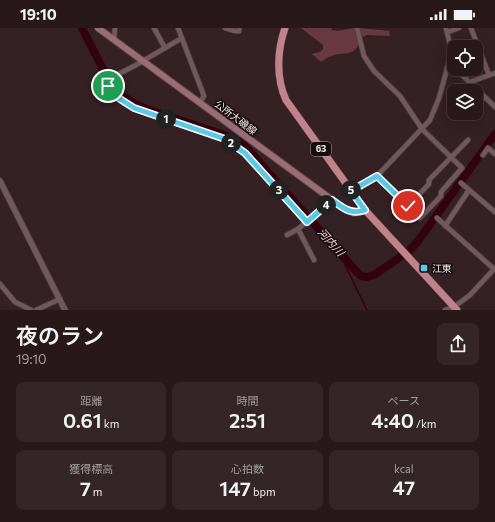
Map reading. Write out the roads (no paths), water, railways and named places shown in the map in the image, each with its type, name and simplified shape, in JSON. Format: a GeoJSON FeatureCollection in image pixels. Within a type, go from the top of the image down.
{"type":"FeatureCollection","features":[{"type":"Feature","properties":{"kind":"main road","name":"公所大磯線"},"geometry":{"type":"LineString","coordinates":[[98,28],[346,210],[354,213],[365,210]]}},
{"type":"Feature","properties":{"kind":"main road","name":"63"},"geometry":{"type":"LineString","coordinates":[[285,28],[279,60],[278,75],[281,90],[286,100],[365,210],[405,255],[456,308]]}},
{"type":"Feature","properties":{"kind":"street"},"geometry":{"type":"LineString","coordinates":[[114,40],[115,28]]}},
{"type":"Feature","properties":{"kind":"street"},"geometry":{"type":"LineString","coordinates":[[154,28],[165,48]]}},
{"type":"Feature","properties":{"kind":"street"},"geometry":{"type":"LineString","coordinates":[[178,28],[204,96],[200,102]]}},
{"type":"Feature","properties":{"kind":"street"},"geometry":{"type":"LineString","coordinates":[[225,28],[235,31],[239,31],[239,28]]}},
{"type":"Feature","properties":{"kind":"street"},"geometry":{"type":"LineString","coordinates":[[357,28],[364,56],[374,71],[400,96],[422,129],[462,168],[441,192],[441,196],[420,218],[377,176]]}},
{"type":"Feature","properties":{"kind":"street"},"geometry":{"type":"LineString","coordinates":[[449,40],[447,30],[458,28]]}},
{"type":"Feature","properties":{"kind":"street"},"geometry":{"type":"LineString","coordinates":[[471,28],[489,75]]}},
{"type":"Feature","properties":{"kind":"street"},"geometry":{"type":"LineString","coordinates":[[182,38],[105,81],[110,90],[134,108],[225,139],[245,153],[309,221]]}},
{"type":"Feature","properties":{"kind":"street"},"geometry":{"type":"LineString","coordinates":[[351,191],[377,176],[430,120],[447,65]]}},
{"type":"Feature","properties":{"kind":"street"},"geometry":{"type":"LineString","coordinates":[[470,82],[495,73]]}},
{"type":"Feature","properties":{"kind":"street"},"geometry":{"type":"LineString","coordinates":[[464,76],[495,107]]}},
{"type":"Feature","properties":{"kind":"street"},"geometry":{"type":"LineString","coordinates":[[408,206],[429,184],[429,180],[468,140]]}},
{"type":"Feature","properties":{"kind":"street"},"geometry":{"type":"LineString","coordinates":[[483,155],[488,148],[495,154]]}},
{"type":"Feature","properties":{"kind":"street"},"geometry":{"type":"LineString","coordinates":[[454,177],[495,212]]}},
{"type":"Feature","properties":{"kind":"street"},"geometry":{"type":"LineString","coordinates":[[0,181],[65,310]]}},
{"type":"Feature","properties":{"kind":"street"},"geometry":{"type":"LineString","coordinates":[[445,226],[469,190]]}},
{"type":"Feature","properties":{"kind":"street"},"geometry":{"type":"LineString","coordinates":[[287,235],[309,221],[332,200]]}},
{"type":"Feature","properties":{"kind":"street"},"geometry":{"type":"LineString","coordinates":[[437,218],[494,269],[456,308],[445,310]]}},
{"type":"Feature","properties":{"kind":"street"},"geometry":{"type":"LineString","coordinates":[[298,229],[314,260]]}},
{"type":"Feature","properties":{"kind":"street"},"geometry":{"type":"LineString","coordinates":[[0,284],[15,302],[31,310]]}},
{"type":"Feature","properties":{"kind":"street"},"geometry":{"type":"LineString","coordinates":[[36,310],[60,299]]}},
{"type":"Feature","properties":{"kind":"waterway","name":"河内川"},"geometry":{"type":"LineString","coordinates":[[82,28],[110,83],[123,96],[135,104],[149,110],[231,137],[244,145],[361,276],[367,277],[374,275],[409,251],[418,241],[495,134]]}},
{"type":"Feature","properties":{"kind":"waterway"},"geometry":{"type":"LineString","coordinates":[[346,261],[345,265],[367,310]]}},
{"type":"Feature","properties":{"kind":"place","name":"江東"},"geometry":{"type":"Point","coordinates":[424,268]}}]}
